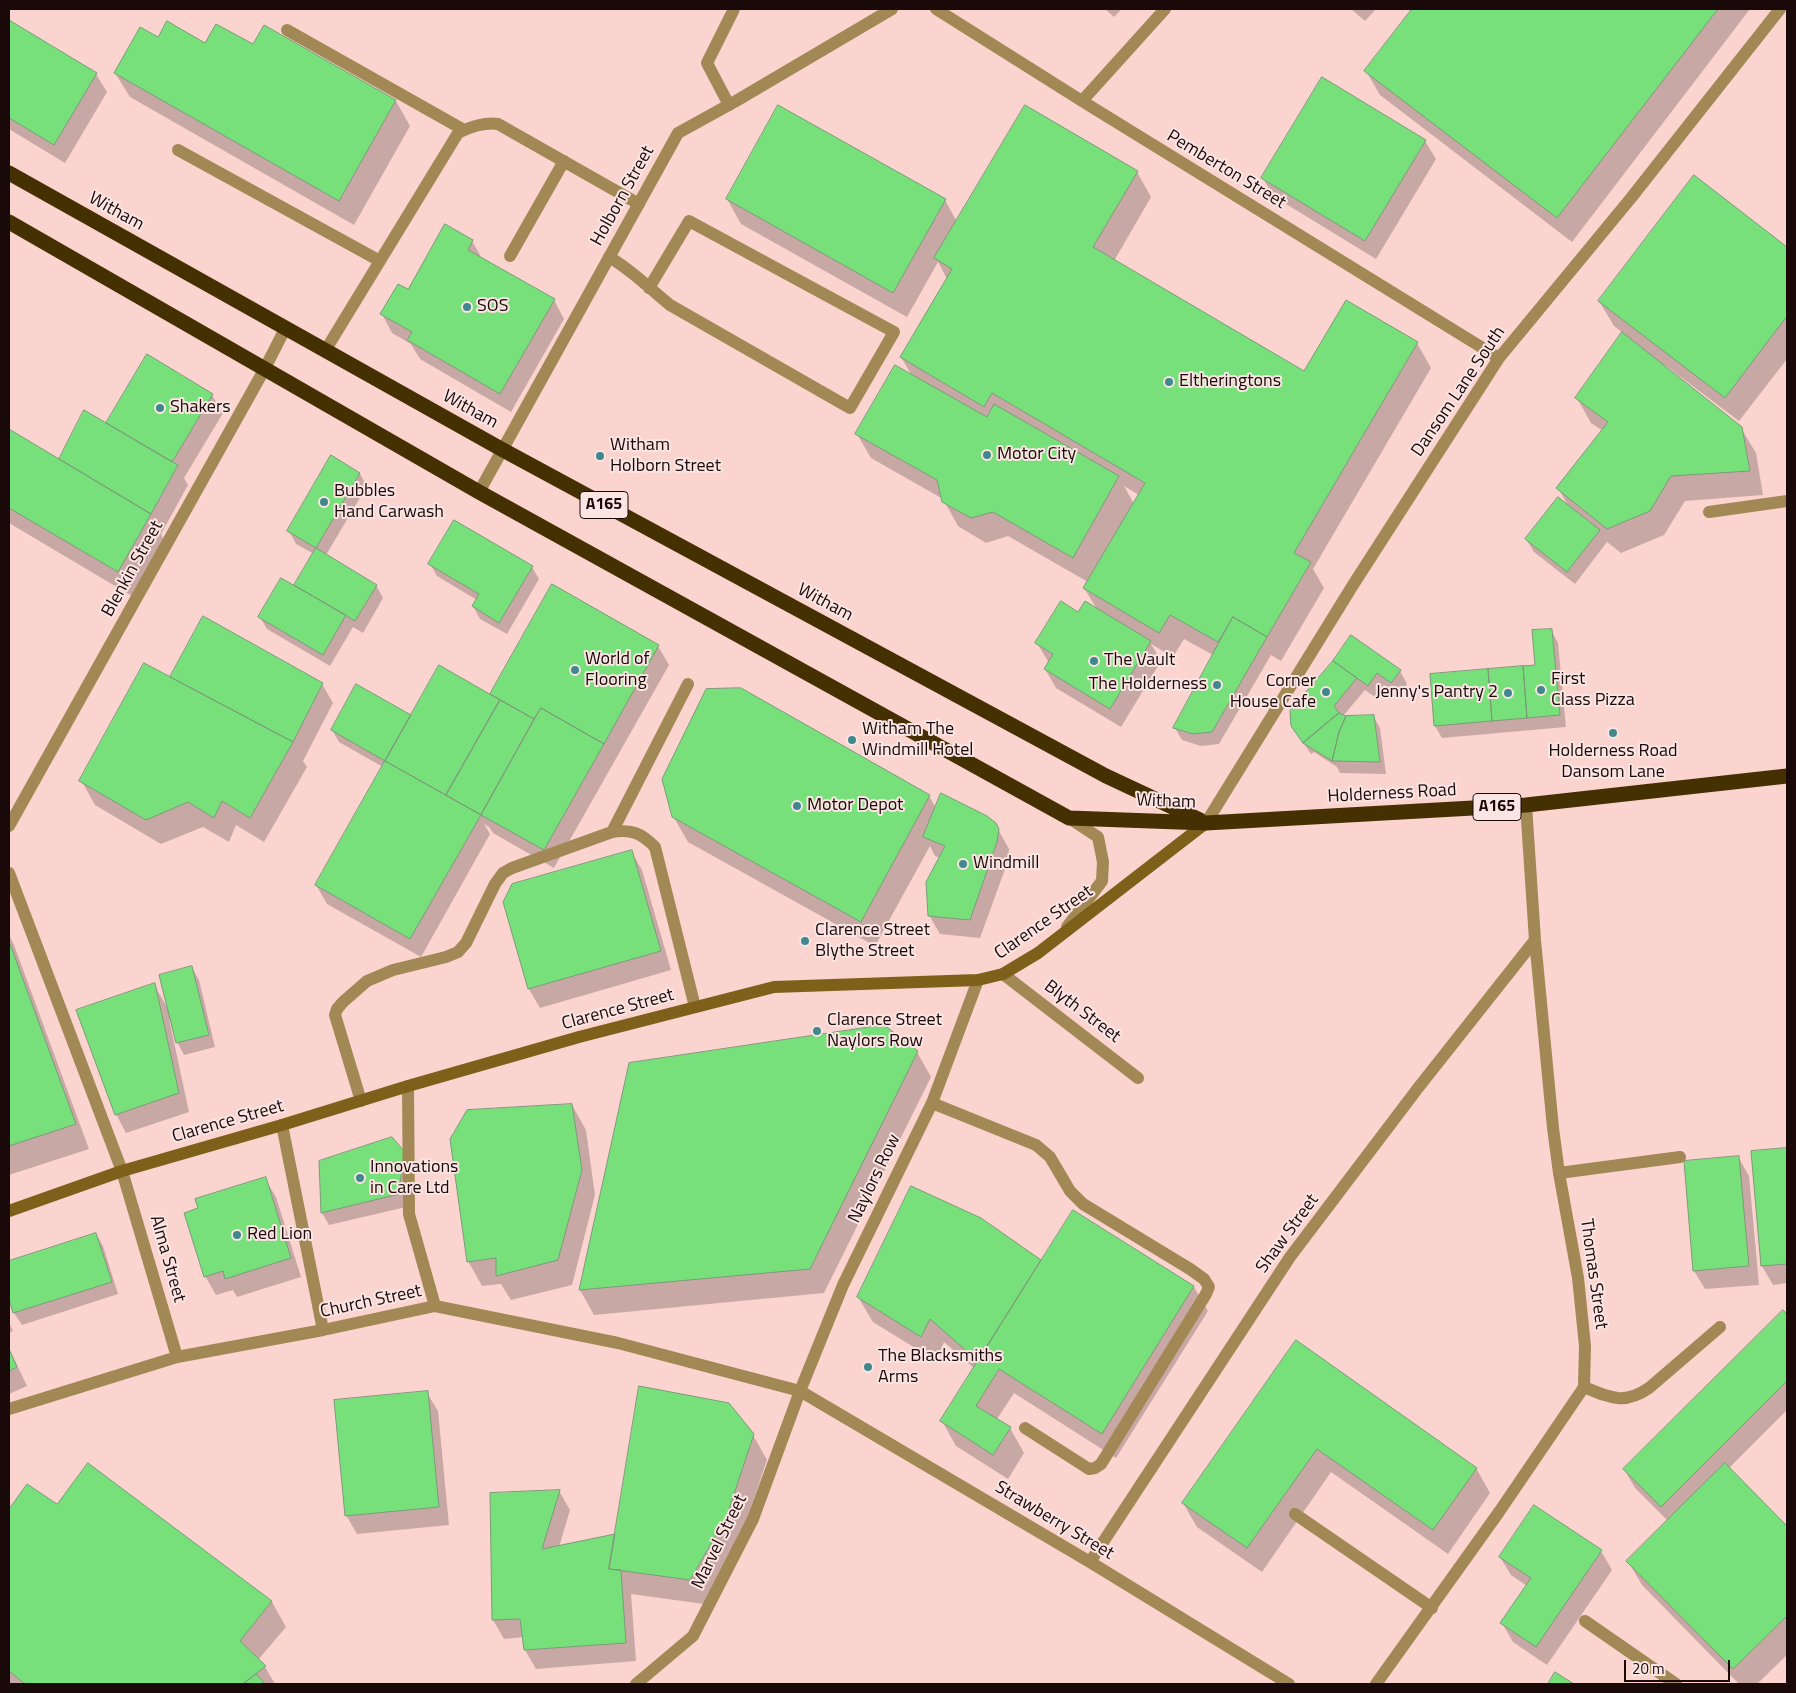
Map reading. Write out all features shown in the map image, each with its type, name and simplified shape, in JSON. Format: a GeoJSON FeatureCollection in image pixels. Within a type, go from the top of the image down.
{"type":"FeatureCollection","features":[{"type":"Feature","properties":{"kind":"highway","name":"Witham"},"geometry":{"type":"LineString","coordinates":[[9,173],[502,450],[1097,771],[1206,822]]}},
{"type":"Feature","properties":{"kind":"highway","name":"Witham"},"geometry":{"type":"LineString","coordinates":[[9,222],[479,492],[1069,818],[1206,822]]}},
{"type":"Feature","properties":{"kind":"highway","name":"Holderness Road"},"geometry":{"type":"LineString","coordinates":[[1206,822],[1526,805],[1787,776]]}},
{"type":"Feature","properties":{"kind":"street"},"geometry":{"type":"LineString","coordinates":[[729,105],[707,63],[734,9]]}},
{"type":"Feature","properties":{"kind":"street","name":"Holborn Street"},"geometry":{"type":"LineString","coordinates":[[479,492],[678,133],[892,9]]}},
{"type":"Feature","properties":{"kind":"street","name":"Pemberton Street"},"geometry":{"type":"LineString","coordinates":[[936,9],[1500,358]]}},
{"type":"Feature","properties":{"kind":"street"},"geometry":{"type":"LineString","coordinates":[[1082,101],[1165,9]]}},
{"type":"Feature","properties":{"kind":"street","name":"Dansom Lane South"},"geometry":{"type":"LineString","coordinates":[[1206,822],[1353,585],[1500,358],[1631,198],[1780,9]]}},
{"type":"Feature","properties":{"kind":"street"},"geometry":{"type":"LineString","coordinates":[[287,30],[464,130]]}},
{"type":"Feature","properties":{"kind":"street"},"geometry":{"type":"LineString","coordinates":[[324,351],[458,133],[464,130],[491,123],[498,124],[639,204]]}},
{"type":"Feature","properties":{"kind":"street"},"geometry":{"type":"LineString","coordinates":[[178,150],[380,261]]}},
{"type":"Feature","properties":{"kind":"street"},"geometry":{"type":"LineString","coordinates":[[510,256],[564,161]]}},
{"type":"Feature","properties":{"kind":"street"},"geometry":{"type":"LineString","coordinates":[[609,257],[626,267],[649,288],[670,305],[850,408],[894,332],[689,221],[649,288]]}},
{"type":"Feature","properties":{"kind":"street","name":"Blenkin Street"},"geometry":{"type":"LineString","coordinates":[[9,826],[264,370],[285,329]]}},
{"type":"Feature","properties":{"kind":"street"},"geometry":{"type":"LineString","coordinates":[[1709,512],[1787,501]]}},
{"type":"Feature","properties":{"kind":"street"},"geometry":{"type":"LineString","coordinates":[[612,832],[688,684]]}},
{"type":"Feature","properties":{"kind":"street","name":"Thomas Street"},"geometry":{"type":"LineString","coordinates":[[1526,805],[1535,940],[1553,1128],[1578,1278],[1585,1346],[1584,1387]]}},
{"type":"Feature","properties":{"kind":"street"},"geometry":{"type":"LineString","coordinates":[[1062,935],[1102,881],[1103,862],[1098,837],[1069,818]]}},
{"type":"Feature","properties":{"kind":"street","name":"Clarence Street"},"geometry":{"type":"LineString","coordinates":[[9,1211],[122,1171],[408,1086],[579,1038],[774,987],[978,980],[1003,974],[1038,953],[1206,822]]}},
{"type":"Feature","properties":{"kind":"street"},"geometry":{"type":"LineString","coordinates":[[361,1101],[335,1015],[343,1002],[367,981],[393,970],[446,957],[458,952],[466,943],[495,884],[503,873],[512,868],[612,832],[624,830],[637,833],[654,847],[695,1007]]}},
{"type":"Feature","properties":{"kind":"street","name":"Alma Street"},"geometry":{"type":"LineString","coordinates":[[9,873],[122,1171],[177,1357]]}},
{"type":"Feature","properties":{"kind":"street","name":"Shaw Street"},"geometry":{"type":"LineString","coordinates":[[1090,1562],[1290,1258],[1418,1088],[1535,940]]}},
{"type":"Feature","properties":{"kind":"street","name":"Blyth Street"},"geometry":{"type":"LineString","coordinates":[[1003,974],[1138,1078]]}},
{"type":"Feature","properties":{"kind":"street","name":"Naylors Row"},"geometry":{"type":"LineString","coordinates":[[800,1391],[843,1285],[932,1102],[978,980]]}},
{"type":"Feature","properties":{"kind":"street"},"geometry":{"type":"LineString","coordinates":[[408,1086],[409,1214],[435,1306]]}},
{"type":"Feature","properties":{"kind":"street"},"geometry":{"type":"LineString","coordinates":[[932,1102],[1036,1145],[1050,1157],[1070,1191],[1083,1204],[1190,1269],[1204,1279],[1209,1287],[1101,1464],[1089,1469],[1024,1428]]}},
{"type":"Feature","properties":{"kind":"street"},"geometry":{"type":"LineString","coordinates":[[282,1125],[323,1330]]}},
{"type":"Feature","properties":{"kind":"street"},"geometry":{"type":"LineString","coordinates":[[1559,1173],[1680,1157]]}},
{"type":"Feature","properties":{"kind":"street","name":"Church Street"},"geometry":{"type":"LineString","coordinates":[[9,1409],[177,1357],[323,1330],[435,1306],[618,1343],[800,1391]]}},
{"type":"Feature","properties":{"kind":"street"},"geometry":{"type":"LineString","coordinates":[[1376,1684],[1432,1608],[1584,1387],[1622,1400],[1637,1396],[1720,1328]]}},
{"type":"Feature","properties":{"kind":"street","name":"Strawberry Street"},"geometry":{"type":"LineString","coordinates":[[800,1391],[1090,1562],[1288,1684]]}},
{"type":"Feature","properties":{"kind":"street","name":"Marvel Street"},"geometry":{"type":"LineString","coordinates":[[636,1684],[694,1636],[753,1519],[800,1391]]}},
{"type":"Feature","properties":{"kind":"street"},"geometry":{"type":"LineString","coordinates":[[1295,1514],[1432,1608]]}},
{"type":"Feature","properties":{"kind":"street"},"geometry":{"type":"LineString","coordinates":[[1585,1621],[1676,1684]]}},
{"type":"Feature","properties":{"kind":"building"},"geometry":{"type":"Polygon","coordinates":[[[1412,9],[1718,9],[1557,218],[1364,71],[1412,9]]]}},
{"type":"Feature","properties":{"kind":"building"},"geometry":{"type":"Polygon","coordinates":[[[9,20],[97,73],[54,145],[9,118],[9,20]]]}},
{"type":"Feature","properties":{"kind":"building"},"geometry":{"type":"Polygon","coordinates":[[[167,21],[205,43],[216,24],[253,44],[264,25],[396,100],[339,201],[114,73],[140,27],[158,37],[167,21]]]}},
{"type":"Feature","properties":{"kind":"building"},"geometry":{"type":"Polygon","coordinates":[[[1322,77],[1426,140],[1365,241],[1261,178],[1322,77]]]}},
{"type":"Feature","properties":{"kind":"building"},"geometry":{"type":"Polygon","coordinates":[[[778,105],[946,199],[893,293],[726,199],[778,105]]]}},
{"type":"Feature","properties":{"kind":"building","name":"Eltheringtons"},"geometry":{"type":"Polygon","coordinates":[[[1025,105],[1138,171],[1093,247],[1304,371],[1346,300],[1418,342],[1294,553],[1311,562],[1267,637],[1233,617],[1218,642],[1170,615],[1159,633],[1083,588],[1145,483],[992,393],[984,407],[900,357],[952,269],[934,258],[1025,105]]]}},
{"type":"Feature","properties":{"kind":"building"},"geometry":{"type":"Polygon","coordinates":[[[1694,175],[1787,247],[1787,316],[1725,398],[1598,301],[1694,175]]]}},
{"type":"Feature","properties":{"kind":"building","name":"SOS"},"geometry":{"type":"Polygon","coordinates":[[[445,224],[473,240],[468,250],[555,299],[500,394],[407,340],[412,332],[380,314],[398,284],[408,289],[445,224]]]}},
{"type":"Feature","properties":{"kind":"building"},"geometry":{"type":"Polygon","coordinates":[[[1622,332],[1742,427],[1750,471],[1671,476],[1650,511],[1607,529],[1556,488],[1608,422],[1575,398],[1622,332]]]}},
{"type":"Feature","properties":{"kind":"building","name":"Shakers"},"geometry":{"type":"Polygon","coordinates":[[[147,354],[213,394],[172,462],[106,423],[147,354]]]}},
{"type":"Feature","properties":{"kind":"building","name":"Motor City"},"geometry":{"type":"Polygon","coordinates":[[[895,365],[987,417],[994,404],[1119,476],[1073,558],[993,512],[971,518],[942,502],[937,480],[855,434],[895,365]]]}},
{"type":"Feature","properties":{"kind":"building"},"geometry":{"type":"Polygon","coordinates":[[[84,410],[178,465],[151,514],[59,459],[84,410]]]}},
{"type":"Feature","properties":{"kind":"building"},"geometry":{"type":"Polygon","coordinates":[[[9,429],[151,514],[118,572],[9,508],[9,429]]]}},
{"type":"Feature","properties":{"kind":"building","name":"Bubbles Hand Carwash"},"geometry":{"type":"Polygon","coordinates":[[[331,455],[360,473],[316,548],[287,531],[331,455]]]}},
{"type":"Feature","properties":{"kind":"building"},"geometry":{"type":"Polygon","coordinates":[[[1558,497],[1600,530],[1567,572],[1525,539],[1558,497]]]}},
{"type":"Feature","properties":{"kind":"building"},"geometry":{"type":"Polygon","coordinates":[[[454,520],[533,566],[499,623],[472,606],[479,594],[428,564],[454,520]]]}},
{"type":"Feature","properties":{"kind":"building"},"geometry":{"type":"Polygon","coordinates":[[[316,548],[377,585],[355,621],[294,585],[316,548]]]}},
{"type":"Feature","properties":{"kind":"building"},"geometry":{"type":"Polygon","coordinates":[[[281,578],[346,615],[323,655],[258,617],[281,578]]]}},
{"type":"Feature","properties":{"kind":"building","name":"World of Flooring"},"geometry":{"type":"Polygon","coordinates":[[[552,584],[659,645],[604,744],[541,708],[534,719],[490,694],[552,584]]]}},
{"type":"Feature","properties":{"kind":"building","name":"The Vault"},"geometry":{"type":"Polygon","coordinates":[[[1061,601],[1078,612],[1085,601],[1151,641],[1110,709],[1044,669],[1053,654],[1035,643],[1061,601]]]}},
{"type":"Feature","properties":{"kind":"building"},"geometry":{"type":"Polygon","coordinates":[[[203,616],[323,683],[293,742],[170,677],[203,616]]]}},
{"type":"Feature","properties":{"kind":"building","name":"The Holderness"},"geometry":{"type":"Polygon","coordinates":[[[1233,617],[1267,637],[1212,732],[1193,734],[1173,728],[1233,617]]]}},
{"type":"Feature","properties":{"kind":"building","name":"First Class Pizza"},"geometry":{"type":"Polygon","coordinates":[[[1552,629],[1560,715],[1527,718],[1523,666],[1535,665],[1532,630],[1552,629]]]}},
{"type":"Feature","properties":{"kind":"building"},"geometry":{"type":"Polygon","coordinates":[[[1351,635],[1401,670],[1391,683],[1377,673],[1368,686],[1333,661],[1351,635]]]}},
{"type":"Feature","properties":{"kind":"building","name":"Corner House Cafe"},"geometry":{"type":"Polygon","coordinates":[[[1333,661],[1357,678],[1334,706],[1339,713],[1303,743],[1291,726],[1290,711],[1333,661]]]}},
{"type":"Feature","properties":{"kind":"building"},"geometry":{"type":"Polygon","coordinates":[[[144,663],[293,742],[250,818],[222,801],[214,818],[188,802],[146,820],[79,781],[144,663]]]}},
{"type":"Feature","properties":{"kind":"building"},"geometry":{"type":"Polygon","coordinates":[[[439,665],[500,700],[446,795],[385,761],[439,665]]]}},
{"type":"Feature","properties":{"kind":"building","name":"Jenny's Pantry 2"},"geometry":{"type":"Polygon","coordinates":[[[1523,666],[1527,718],[1492,721],[1488,669],[1523,666]]]}},
{"type":"Feature","properties":{"kind":"building"},"geometry":{"type":"Polygon","coordinates":[[[1488,669],[1492,721],[1434,726],[1430,674],[1488,669]]]}},
{"type":"Feature","properties":{"kind":"building"},"geometry":{"type":"Polygon","coordinates":[[[356,684],[411,715],[385,761],[331,730],[356,684]]]}},
{"type":"Feature","properties":{"kind":"building","name":"Motor Depot"},"geometry":{"type":"Polygon","coordinates":[[[741,688],[930,795],[861,922],[672,817],[662,779],[706,689],[741,688]]]}},
{"type":"Feature","properties":{"kind":"building"},"geometry":{"type":"Polygon","coordinates":[[[500,700],[534,719],[481,815],[446,795],[500,700]]]}},
{"type":"Feature","properties":{"kind":"building"},"geometry":{"type":"Polygon","coordinates":[[[541,708],[604,744],[544,850],[481,815],[541,708]]]}},
{"type":"Feature","properties":{"kind":"building"},"geometry":{"type":"Polygon","coordinates":[[[1339,713],[1346,716],[1339,732],[1332,761],[1303,743],[1339,713]]]}},
{"type":"Feature","properties":{"kind":"building"},"geometry":{"type":"Polygon","coordinates":[[[1374,715],[1380,762],[1332,761],[1339,732],[1346,716],[1374,715]]]}},
{"type":"Feature","properties":{"kind":"building"},"geometry":{"type":"Polygon","coordinates":[[[385,761],[481,815],[410,939],[315,885],[385,761]]]}},
{"type":"Feature","properties":{"kind":"building","name":"Windmill"},"geometry":{"type":"Polygon","coordinates":[[[941,793],[987,816],[996,823],[999,829],[997,842],[970,920],[928,916],[926,882],[945,846],[923,837],[941,793]]]}},
{"type":"Feature","properties":{"kind":"building"},"geometry":{"type":"Polygon","coordinates":[[[632,850],[661,951],[528,989],[503,902],[512,884],[632,850]]]}},
{"type":"Feature","properties":{"kind":"building"},"geometry":{"type":"Polygon","coordinates":[[[9,941],[76,1124],[9,1146],[9,941]]]}},
{"type":"Feature","properties":{"kind":"building"},"geometry":{"type":"Polygon","coordinates":[[[192,966],[209,1035],[176,1043],[159,975],[192,966]]]}},
{"type":"Feature","properties":{"kind":"building"},"geometry":{"type":"Polygon","coordinates":[[[155,983],[179,1093],[115,1115],[76,1010],[155,983]]]}},
{"type":"Feature","properties":{"kind":"building"},"geometry":{"type":"Polygon","coordinates":[[[884,1025],[918,1051],[810,1269],[579,1290],[629,1063],[884,1025]]]}},
{"type":"Feature","properties":{"kind":"building"},"geometry":{"type":"Polygon","coordinates":[[[572,1104],[582,1170],[558,1260],[496,1276],[496,1258],[467,1262],[450,1139],[467,1110],[572,1104]]]}},
{"type":"Feature","properties":{"kind":"building","name":"Innovations in Care Ltd"},"geometry":{"type":"Polygon","coordinates":[[[392,1137],[404,1151],[399,1194],[321,1213],[319,1161],[392,1137]]]}},
{"type":"Feature","properties":{"kind":"building"},"geometry":{"type":"Polygon","coordinates":[[[1787,1148],[1787,1264],[1761,1266],[1751,1151],[1787,1148]]]}},
{"type":"Feature","properties":{"kind":"building"},"geometry":{"type":"Polygon","coordinates":[[[1739,1156],[1749,1266],[1693,1271],[1684,1161],[1739,1156]]]}},
{"type":"Feature","properties":{"kind":"building","name":"Red Lion"},"geometry":{"type":"Polygon","coordinates":[[[266,1177],[291,1258],[225,1279],[223,1271],[204,1277],[184,1213],[198,1208],[195,1199],[266,1177]]]}},
{"type":"Feature","properties":{"kind":"building"},"geometry":{"type":"Polygon","coordinates":[[[911,1186],[981,1218],[1041,1260],[978,1361],[930,1319],[921,1337],[857,1297],[911,1186]]]}},
{"type":"Feature","properties":{"kind":"building"},"geometry":{"type":"Polygon","coordinates":[[[1073,1210],[1194,1286],[1102,1434],[999,1369],[976,1406],[1011,1427],[993,1455],[940,1421],[1073,1210]]]}},
{"type":"Feature","properties":{"kind":"building"},"geometry":{"type":"Polygon","coordinates":[[[96,1233],[112,1282],[13,1313],[9,1299],[9,1261],[96,1233]]]}},
{"type":"Feature","properties":{"kind":"building"},"geometry":{"type":"Polygon","coordinates":[[[1783,1310],[1787,1314],[1787,1381],[1661,1507],[1623,1469],[1783,1310]]]}},
{"type":"Feature","properties":{"kind":"building"},"geometry":{"type":"Polygon","coordinates":[[[1296,1340],[1477,1468],[1433,1530],[1317,1449],[1247,1548],[1182,1503],[1296,1340]]]}},
{"type":"Feature","properties":{"kind":"building"},"geometry":{"type":"Polygon","coordinates":[[[9,1349],[17,1367],[9,1371],[9,1349]]]}},
{"type":"Feature","properties":{"kind":"building"},"geometry":{"type":"Polygon","coordinates":[[[639,1386],[729,1403],[754,1434],[726,1518],[690,1580],[609,1569],[639,1386]]]}},
{"type":"Feature","properties":{"kind":"building"},"geometry":{"type":"Polygon","coordinates":[[[428,1391],[439,1507],[345,1516],[334,1400],[428,1391]]]}},
{"type":"Feature","properties":{"kind":"building"},"geometry":{"type":"Polygon","coordinates":[[[88,1463],[272,1601],[240,1641],[266,1666],[243,1684],[25,1684],[9,1671],[9,1509],[27,1484],[57,1504],[88,1463]]]}},
{"type":"Feature","properties":{"kind":"building"},"geometry":{"type":"Polygon","coordinates":[[[1725,1463],[1787,1526],[1787,1616],[1733,1669],[1626,1561],[1725,1463]]]}},
{"type":"Feature","properties":{"kind":"building"},"geometry":{"type":"Polygon","coordinates":[[[560,1490],[542,1549],[615,1534],[609,1569],[621,1570],[626,1643],[524,1650],[520,1619],[492,1620],[490,1493],[560,1490]]]}},
{"type":"Feature","properties":{"kind":"building"},"geometry":{"type":"Polygon","coordinates":[[[1534,1505],[1602,1550],[1536,1647],[1500,1623],[1531,1578],[1499,1557],[1534,1505]]]}},
{"type":"Feature","properties":{"kind":"building"},"geometry":{"type":"Polygon","coordinates":[[[1555,1672],[1574,1684],[1548,1684],[1555,1672]]]}},
{"type":"Feature","properties":{"kind":"building"},"geometry":{"type":"Polygon","coordinates":[[[256,1674],[265,1684],[243,1684],[256,1674]]]}},
{"type":"Feature","properties":{"kind":"place","name":"SOS"},"geometry":{"type":"Point","coordinates":[467,307]}},
{"type":"Feature","properties":{"kind":"place","name":"Eltheringtons"},"geometry":{"type":"Point","coordinates":[1169,382]}},
{"type":"Feature","properties":{"kind":"place","name":"Shakers"},"geometry":{"type":"Point","coordinates":[160,408]}},
{"type":"Feature","properties":{"kind":"place","name":"Motor City"},"geometry":{"type":"Point","coordinates":[987,455]}},
{"type":"Feature","properties":{"kind":"place","name":"Witham Holborn Street"},"geometry":{"type":"Point","coordinates":[600,456]}},
{"type":"Feature","properties":{"kind":"place","name":"Bubbles Hand Carwash"},"geometry":{"type":"Point","coordinates":[324,502]}},
{"type":"Feature","properties":{"kind":"place","name":"The Vault"},"geometry":{"type":"Point","coordinates":[1094,661]}},
{"type":"Feature","properties":{"kind":"place","name":"World of Flooring"},"geometry":{"type":"Point","coordinates":[575,670]}},
{"type":"Feature","properties":{"kind":"place","name":"The Holderness"},"geometry":{"type":"Point","coordinates":[1217,685]}},
{"type":"Feature","properties":{"kind":"place","name":"First Class Pizza"},"geometry":{"type":"Point","coordinates":[1541,690]}},
{"type":"Feature","properties":{"kind":"place","name":"Corner House Cafe"},"geometry":{"type":"Point","coordinates":[1326,692]}},
{"type":"Feature","properties":{"kind":"place","name":"Jenny's Pantry 2"},"geometry":{"type":"Point","coordinates":[1508,693]}},
{"type":"Feature","properties":{"kind":"place","name":"Holderness Road Dansom Lane"},"geometry":{"type":"Point","coordinates":[1613,733]}},
{"type":"Feature","properties":{"kind":"place","name":"Witham The Windmill Hotel"},"geometry":{"type":"Point","coordinates":[852,740]}},
{"type":"Feature","properties":{"kind":"place","name":"Motor Depot"},"geometry":{"type":"Point","coordinates":[797,806]}},
{"type":"Feature","properties":{"kind":"place","name":"Windmill"},"geometry":{"type":"Point","coordinates":[963,864]}},
{"type":"Feature","properties":{"kind":"place","name":"Clarence Street Blythe Street"},"geometry":{"type":"Point","coordinates":[805,941]}},
{"type":"Feature","properties":{"kind":"place","name":"Clarence Street Naylors Row"},"geometry":{"type":"Point","coordinates":[817,1031]}},
{"type":"Feature","properties":{"kind":"place","name":"Innovations in Care Ltd"},"geometry":{"type":"Point","coordinates":[360,1178]}},
{"type":"Feature","properties":{"kind":"place","name":"Red Lion"},"geometry":{"type":"Point","coordinates":[237,1235]}},
{"type":"Feature","properties":{"kind":"place","name":"The Blacksmiths Arms"},"geometry":{"type":"Point","coordinates":[868,1367]}}]}
